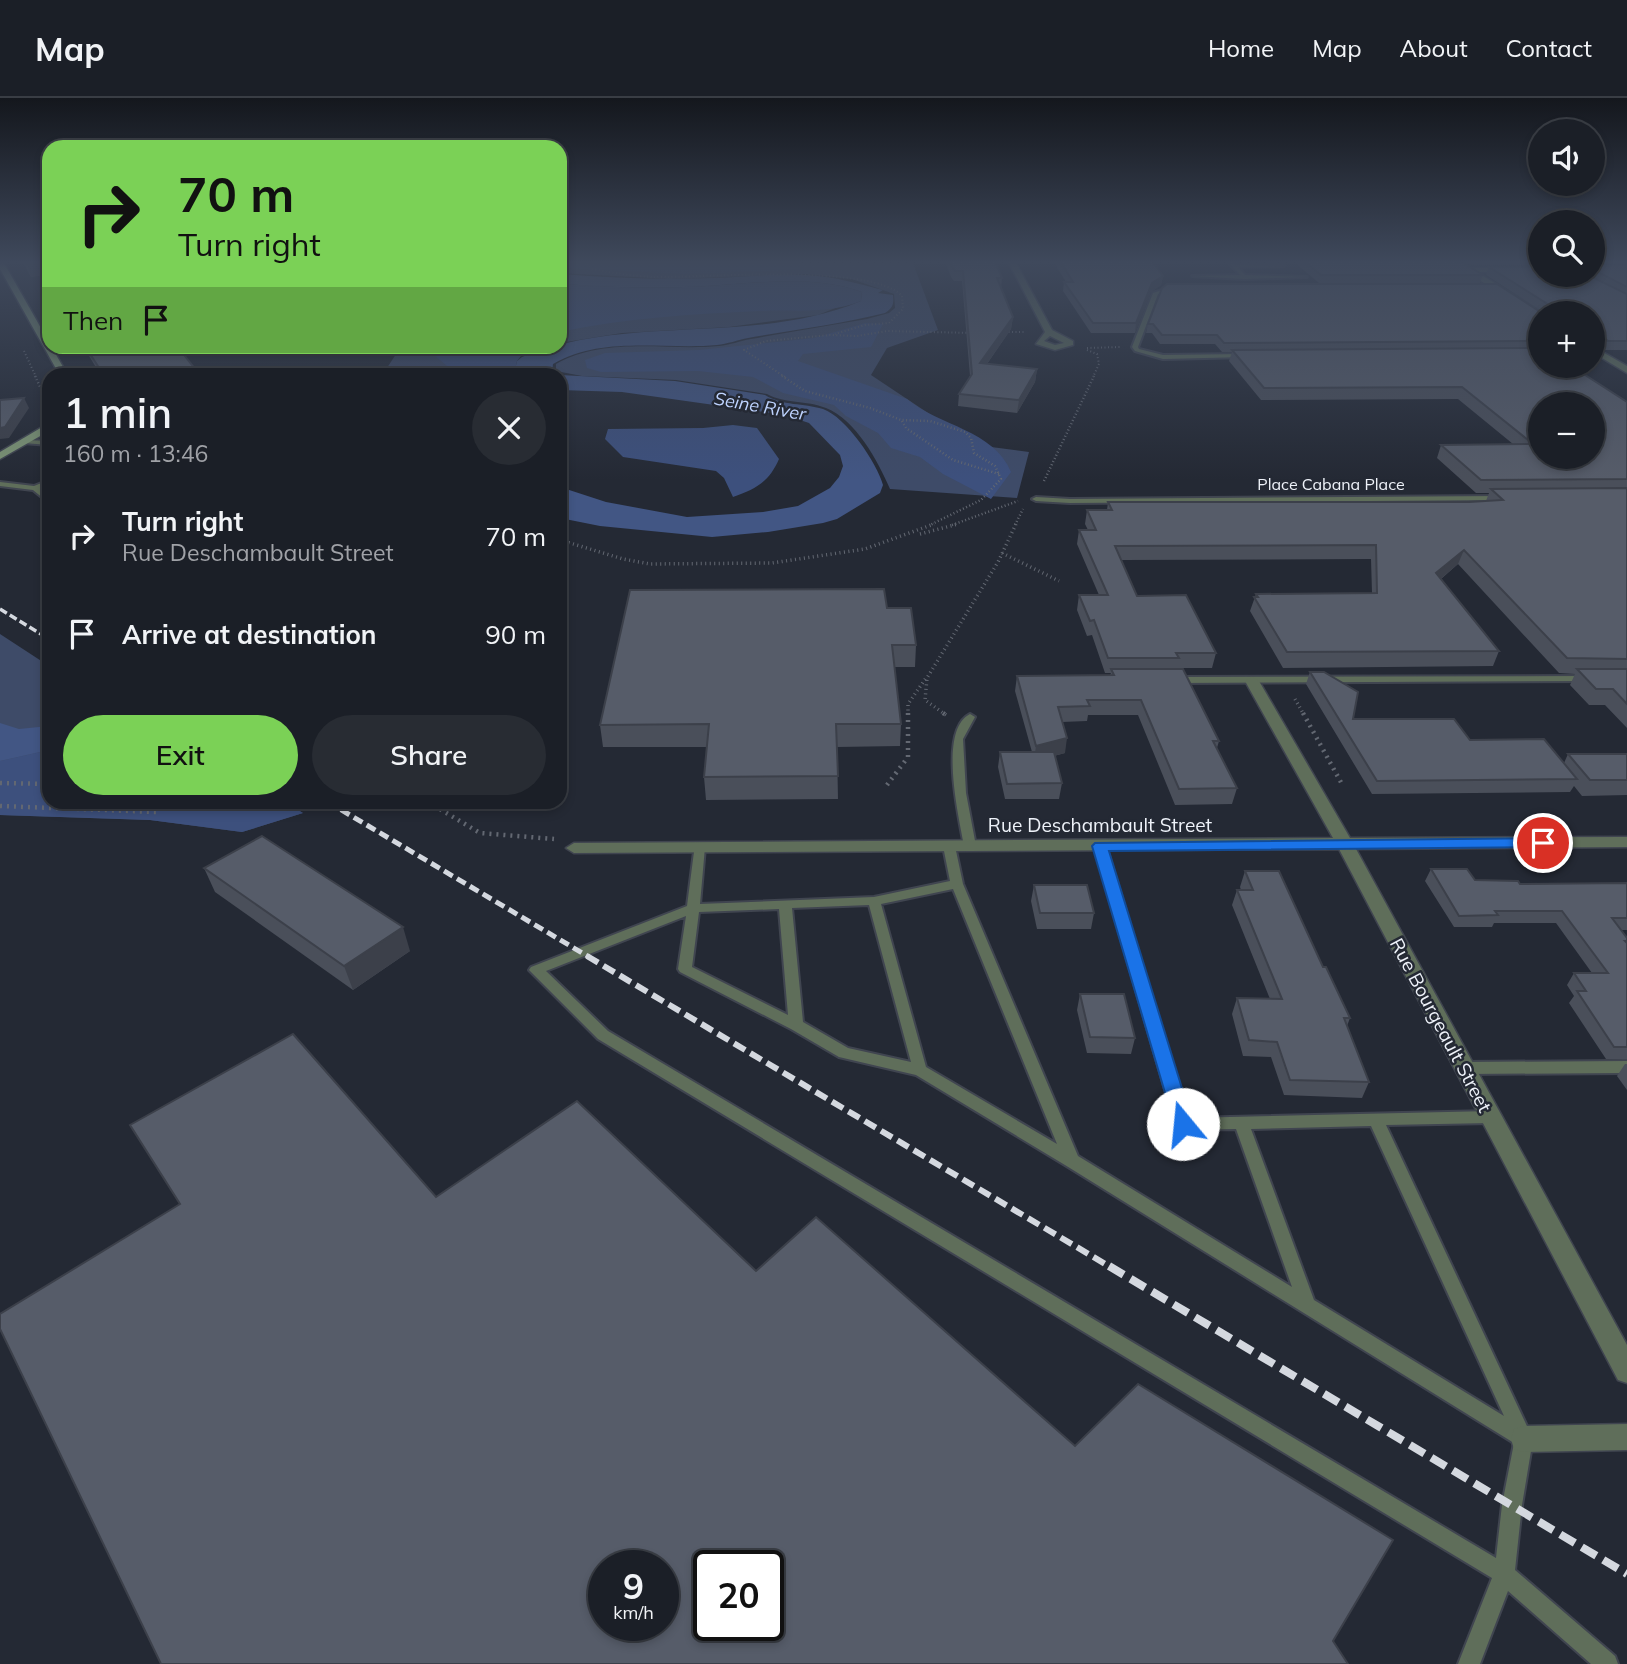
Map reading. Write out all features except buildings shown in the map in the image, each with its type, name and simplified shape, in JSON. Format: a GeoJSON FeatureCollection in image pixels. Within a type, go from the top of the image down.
{"type":"FeatureCollection","features":[{"type":"Feature","properties":{"kind":"main road"},"geometry":{"type":"LineString","coordinates":[[0,456],[42,431]]}},
{"type":"Feature","properties":{"kind":"street"},"geometry":{"type":"LineString","coordinates":[[1605,358],[1627,370]]}},
{"type":"Feature","properties":{"kind":"street","name":"Rue Bourgeault Street"},"geometry":{"type":"LineString","coordinates":[[1252,681],[1345,845],[1627,1371]]}},
{"type":"Feature","properties":{"kind":"street","name":"Rue Deschambault Street"},"geometry":{"type":"LineString","coordinates":[[574,848],[1627,842]]}},
{"type":"Feature","properties":{"kind":"street"},"geometry":{"type":"LineString","coordinates":[[1524,1439],[1627,1437]]}},
{"type":"Feature","properties":{"kind":"lane"},"geometry":{"type":"LineString","coordinates":[[1140,334],[1137,351],[1154,356],[1247,356]]}},
{"type":"Feature","properties":{"kind":"lane"},"geometry":{"type":"LineString","coordinates":[[26,442],[42,443]]}},
{"type":"Feature","properties":{"kind":"lane"},"geometry":{"type":"LineString","coordinates":[[0,484],[35,488],[42,485]]}},
{"type":"Feature","properties":{"kind":"lane"},"geometry":{"type":"LineString","coordinates":[[35,488],[42,494]]}},
{"type":"Feature","properties":{"kind":"lane","name":"Place Cabana Place"},"geometry":{"type":"LineString","coordinates":[[1036,499],[1084,501],[1511,498]]}},
{"type":"Feature","properties":{"kind":"lane"},"geometry":{"type":"LineString","coordinates":[[1160,680],[1600,679]]}},
{"type":"Feature","properties":{"kind":"lane"},"geometry":{"type":"LineString","coordinates":[[967,722],[958,739],[960,793],[970,846]]}},
{"type":"Feature","properties":{"kind":"lane"},"geometry":{"type":"LineString","coordinates":[[949,846],[957,884],[1072,1160]]}},
{"type":"Feature","properties":{"kind":"lane"},"geometry":{"type":"LineString","coordinates":[[1100,846],[1183,1124],[1491,1117]]}},
{"type":"Feature","properties":{"kind":"lane"},"geometry":{"type":"LineString","coordinates":[[699,847],[685,969],[796,1025],[844,1053],[920,1070],[1072,1160],[1524,1439]]}},
{"type":"Feature","properties":{"kind":"lane"},"geometry":{"type":"LineString","coordinates":[[957,884],[874,901],[693,908],[536,970],[603,1035],[1504,1574],[1607,1664]]}},
{"type":"Feature","properties":{"kind":"lane"},"geometry":{"type":"LineString","coordinates":[[874,901],[920,1070]]}},
{"type":"Feature","properties":{"kind":"lane"},"geometry":{"type":"LineString","coordinates":[[785,904],[796,1025]]}},
{"type":"Feature","properties":{"kind":"lane"},"geometry":{"type":"LineString","coordinates":[[1465,1068],[1627,1067]]}},
{"type":"Feature","properties":{"kind":"lane"},"geometry":{"type":"LineString","coordinates":[[1376,1120],[1524,1439],[1512,1505],[1504,1574],[1469,1664]]}},
{"type":"Feature","properties":{"kind":"lane"},"geometry":{"type":"LineString","coordinates":[[1241,1123],[1307,1305]]}},
{"type":"Feature","properties":{"kind":"path"},"geometry":{"type":"LineString","coordinates":[[869,334],[766,341],[744,350],[805,391],[870,408],[901,420],[930,421],[965,432],[971,438],[974,453],[995,466],[1001,479],[986,499],[924,530],[886,544]]}},
{"type":"Feature","properties":{"kind":"path"},"geometry":{"type":"LineString","coordinates":[[21,344],[42,391]]}},
{"type":"Feature","properties":{"kind":"path"},"geometry":{"type":"LineString","coordinates":[[887,785],[908,757],[908,704],[941,658],[1002,553],[1024,507],[1036,499],[1099,364],[1097,354],[1083,348],[1136,346]]}},
{"type":"Feature","properties":{"kind":"path"},"geometry":{"type":"LineString","coordinates":[[39,413],[42,407]]}},
{"type":"Feature","properties":{"kind":"path"},"geometry":{"type":"LineString","coordinates":[[901,420],[906,428],[953,460],[999,474]]}},
{"type":"Feature","properties":{"kind":"path"},"geometry":{"type":"LineString","coordinates":[[567,542],[630,561],[746,566],[817,561],[961,523],[1024,499],[1036,499]]}},
{"type":"Feature","properties":{"kind":"path"},"geometry":{"type":"LineString","coordinates":[[1002,553],[1059,581]]}},
{"type":"Feature","properties":{"kind":"path"},"geometry":{"type":"LineString","coordinates":[[927,678],[925,700],[967,722]]}},
{"type":"Feature","properties":{"kind":"path"},"geometry":{"type":"LineString","coordinates":[[1285,680],[1344,789]]}},
{"type":"Feature","properties":{"kind":"path"},"geometry":{"type":"LineString","coordinates":[[0,783],[42,783]]}},
{"type":"Feature","properties":{"kind":"path"},"geometry":{"type":"LineString","coordinates":[[0,806],[42,808]]}},
{"type":"Feature","properties":{"kind":"path"},"geometry":{"type":"LineString","coordinates":[[78,809],[156,812],[159,809]]}},
{"type":"Feature","properties":{"kind":"path"},"geometry":{"type":"LineString","coordinates":[[440,809],[480,833],[559,839],[574,848]]}},
{"type":"Feature","properties":{"kind":"shaded area"},"geometry":{"type":"Polygon","coordinates":[[[567,334],[615,334],[567,342],[567,334]]]}},
{"type":"Feature","properties":{"kind":"shaded area"},"geometry":{"type":"Polygon","coordinates":[[[780,334],[926,334],[887,348],[871,375],[976,445],[1029,452],[1017,498],[890,489],[865,442],[847,422],[826,408],[767,394],[676,380],[582,376],[567,373],[567,368],[556,368],[556,364],[575,355],[595,350],[636,346],[719,346],[780,334]]]}},
{"type":"Feature","properties":{"kind":"shaded area"},"geometry":{"type":"Polygon","coordinates":[[[827,334],[878,334],[871,347],[803,354],[798,361],[907,399],[992,447],[1003,458],[1011,472],[991,499],[943,474],[920,457],[891,448],[878,433],[846,416],[834,405],[783,393],[753,377],[698,371],[601,372],[587,368],[585,360],[605,353],[699,350],[814,338],[827,334]]]}},
{"type":"Feature","properties":{"kind":"shaded area"},"geometry":{"type":"Polygon","coordinates":[[[396,354],[524,354],[459,368],[387,368],[396,354]]]}},
{"type":"Feature","properties":{"kind":"shaded area"},"geometry":{"type":"Polygon","coordinates":[[[433,354],[522,354],[515,368],[450,368],[433,354]]]}},
{"type":"Feature","properties":{"kind":"shaded area"},"geometry":{"type":"Polygon","coordinates":[[[733,425],[757,428],[779,459],[771,474],[761,484],[733,497],[724,478],[716,471],[623,457],[605,439],[608,429],[733,425]]]}},
{"type":"Feature","properties":{"kind":"shaded area"},"geometry":{"type":"Polygon","coordinates":[[[0,634],[42,661],[42,809],[296,809],[303,813],[242,832],[150,820],[0,815],[0,634]]]}},
{"type":"Feature","properties":{"kind":"shaded area"},"geometry":{"type":"Polygon","coordinates":[[[42,752],[42,809],[296,809],[303,813],[242,832],[150,820],[0,815],[0,761],[42,752]]]}},
{"type":"Feature","properties":{"kind":"water"},"geometry":{"type":"Polygon","coordinates":[[[770,334],[717,345],[612,347],[572,355],[553,364],[552,368],[515,368],[517,361],[522,357],[531,354],[567,354],[567,343],[604,336],[770,334]]]}},
{"type":"Feature","properties":{"kind":"water","name":"Seine River"},"geometry":{"type":"Polygon","coordinates":[[[567,375],[675,381],[765,395],[779,401],[823,409],[851,431],[874,465],[883,485],[880,493],[837,519],[768,532],[712,537],[600,526],[567,519],[567,489],[606,502],[687,517],[763,512],[798,506],[830,488],[839,477],[843,466],[840,455],[809,423],[785,415],[622,392],[567,390],[567,375]]]}},
{"type":"Feature","properties":{"kind":"water"},"geometry":{"type":"Polygon","coordinates":[[[0,723],[19,729],[42,727],[42,752],[0,761],[0,723]]]}},
{"type":"Feature","properties":{"kind":"railway"},"geometry":{"type":"LineString","coordinates":[[0,609],[42,635]]}},
{"type":"Feature","properties":{"kind":"railway"},"geometry":{"type":"LineString","coordinates":[[340,809],[589,957]]}},
{"type":"Feature","properties":{"kind":"railway"},"geometry":{"type":"LineString","coordinates":[[587,956],[1112,1268]]}},
{"type":"Feature","properties":{"kind":"railway"},"geometry":{"type":"LineString","coordinates":[[1109,1266],[1627,1574]]}},
{"type":"Feature","properties":{"kind":"route"},"geometry":{"type":"LineString","coordinates":[[1183,1124],[1100,846],[1543,843]]}}]}
